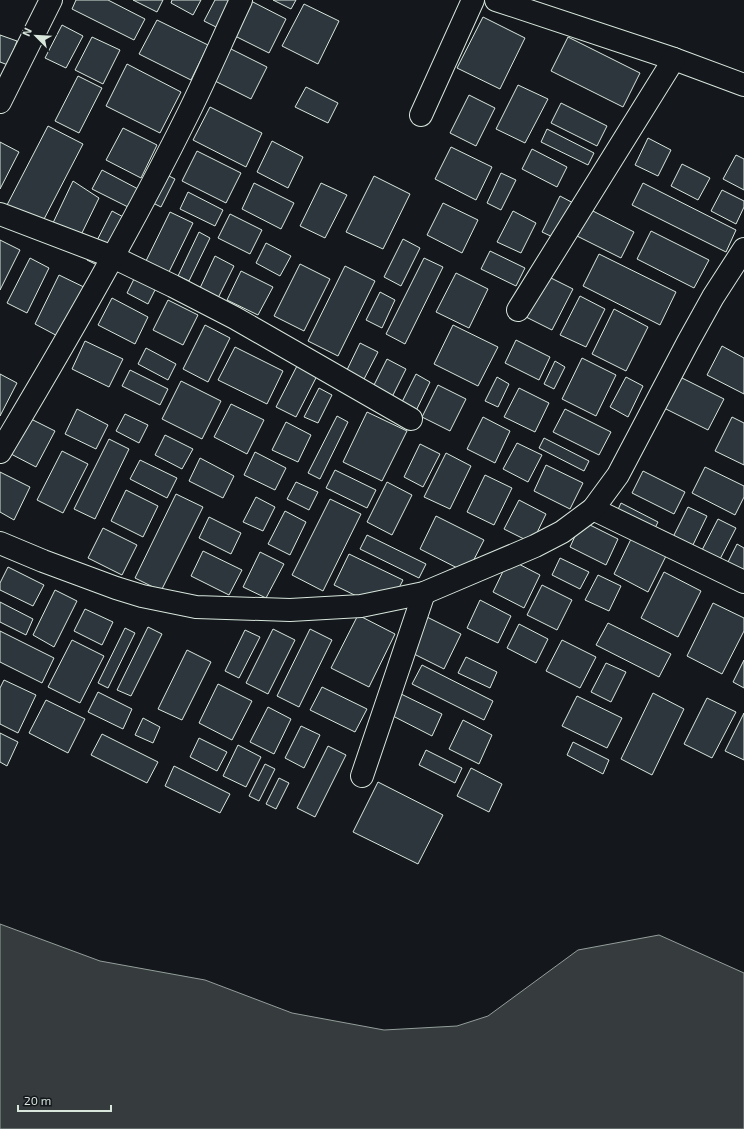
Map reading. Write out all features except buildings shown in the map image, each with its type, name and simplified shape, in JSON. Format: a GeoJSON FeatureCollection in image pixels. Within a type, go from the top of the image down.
{"type":"FeatureCollection","features":[{"type":"Feature","properties":{"kind":"street"},"geometry":{"type":"LineString","coordinates":[[0,102],[51,0]]}},
{"type":"Feature","properties":{"kind":"street"},"geometry":{"type":"LineString","coordinates":[[0,452],[113,258],[187,115],[241,0]]}},
{"type":"Feature","properties":{"kind":"street"},"geometry":{"type":"LineString","coordinates":[[421,115],[473,0]]}},
{"type":"Feature","properties":{"kind":"street"},"geometry":{"type":"LineString","coordinates":[[496,0],[674,59],[744,85]]}},
{"type":"Feature","properties":{"kind":"street"},"geometry":{"type":"LineString","coordinates":[[518,310],[674,59]]}},
{"type":"Feature","properties":{"kind":"street"},"geometry":{"type":"LineString","coordinates":[[0,214],[71,240],[113,258],[235,318],[411,419]]}},
{"type":"Feature","properties":{"kind":"street"},"geometry":{"type":"LineString","coordinates":[[0,543],[43,561],[116,588],[142,596],[196,606],[290,610],[361,606],[424,593],[535,546],[562,532],[593,509],[618,475],[691,335],[713,297],[744,249]]}},
{"type":"Feature","properties":{"kind":"street"},"geometry":{"type":"LineString","coordinates":[[593,509],[744,582]]}},
{"type":"Feature","properties":{"kind":"street"},"geometry":{"type":"LineString","coordinates":[[362,776],[424,593]]}},
{"type":"Feature","properties":{"kind":"shaded area"},"geometry":{"type":"Polygon","coordinates":[[[0,924],[100,961],[205,980],[292,1013],[384,1030],[457,1026],[488,1016],[578,950],[659,935],[744,973],[744,1129],[0,1129],[0,924]]]}}]}
